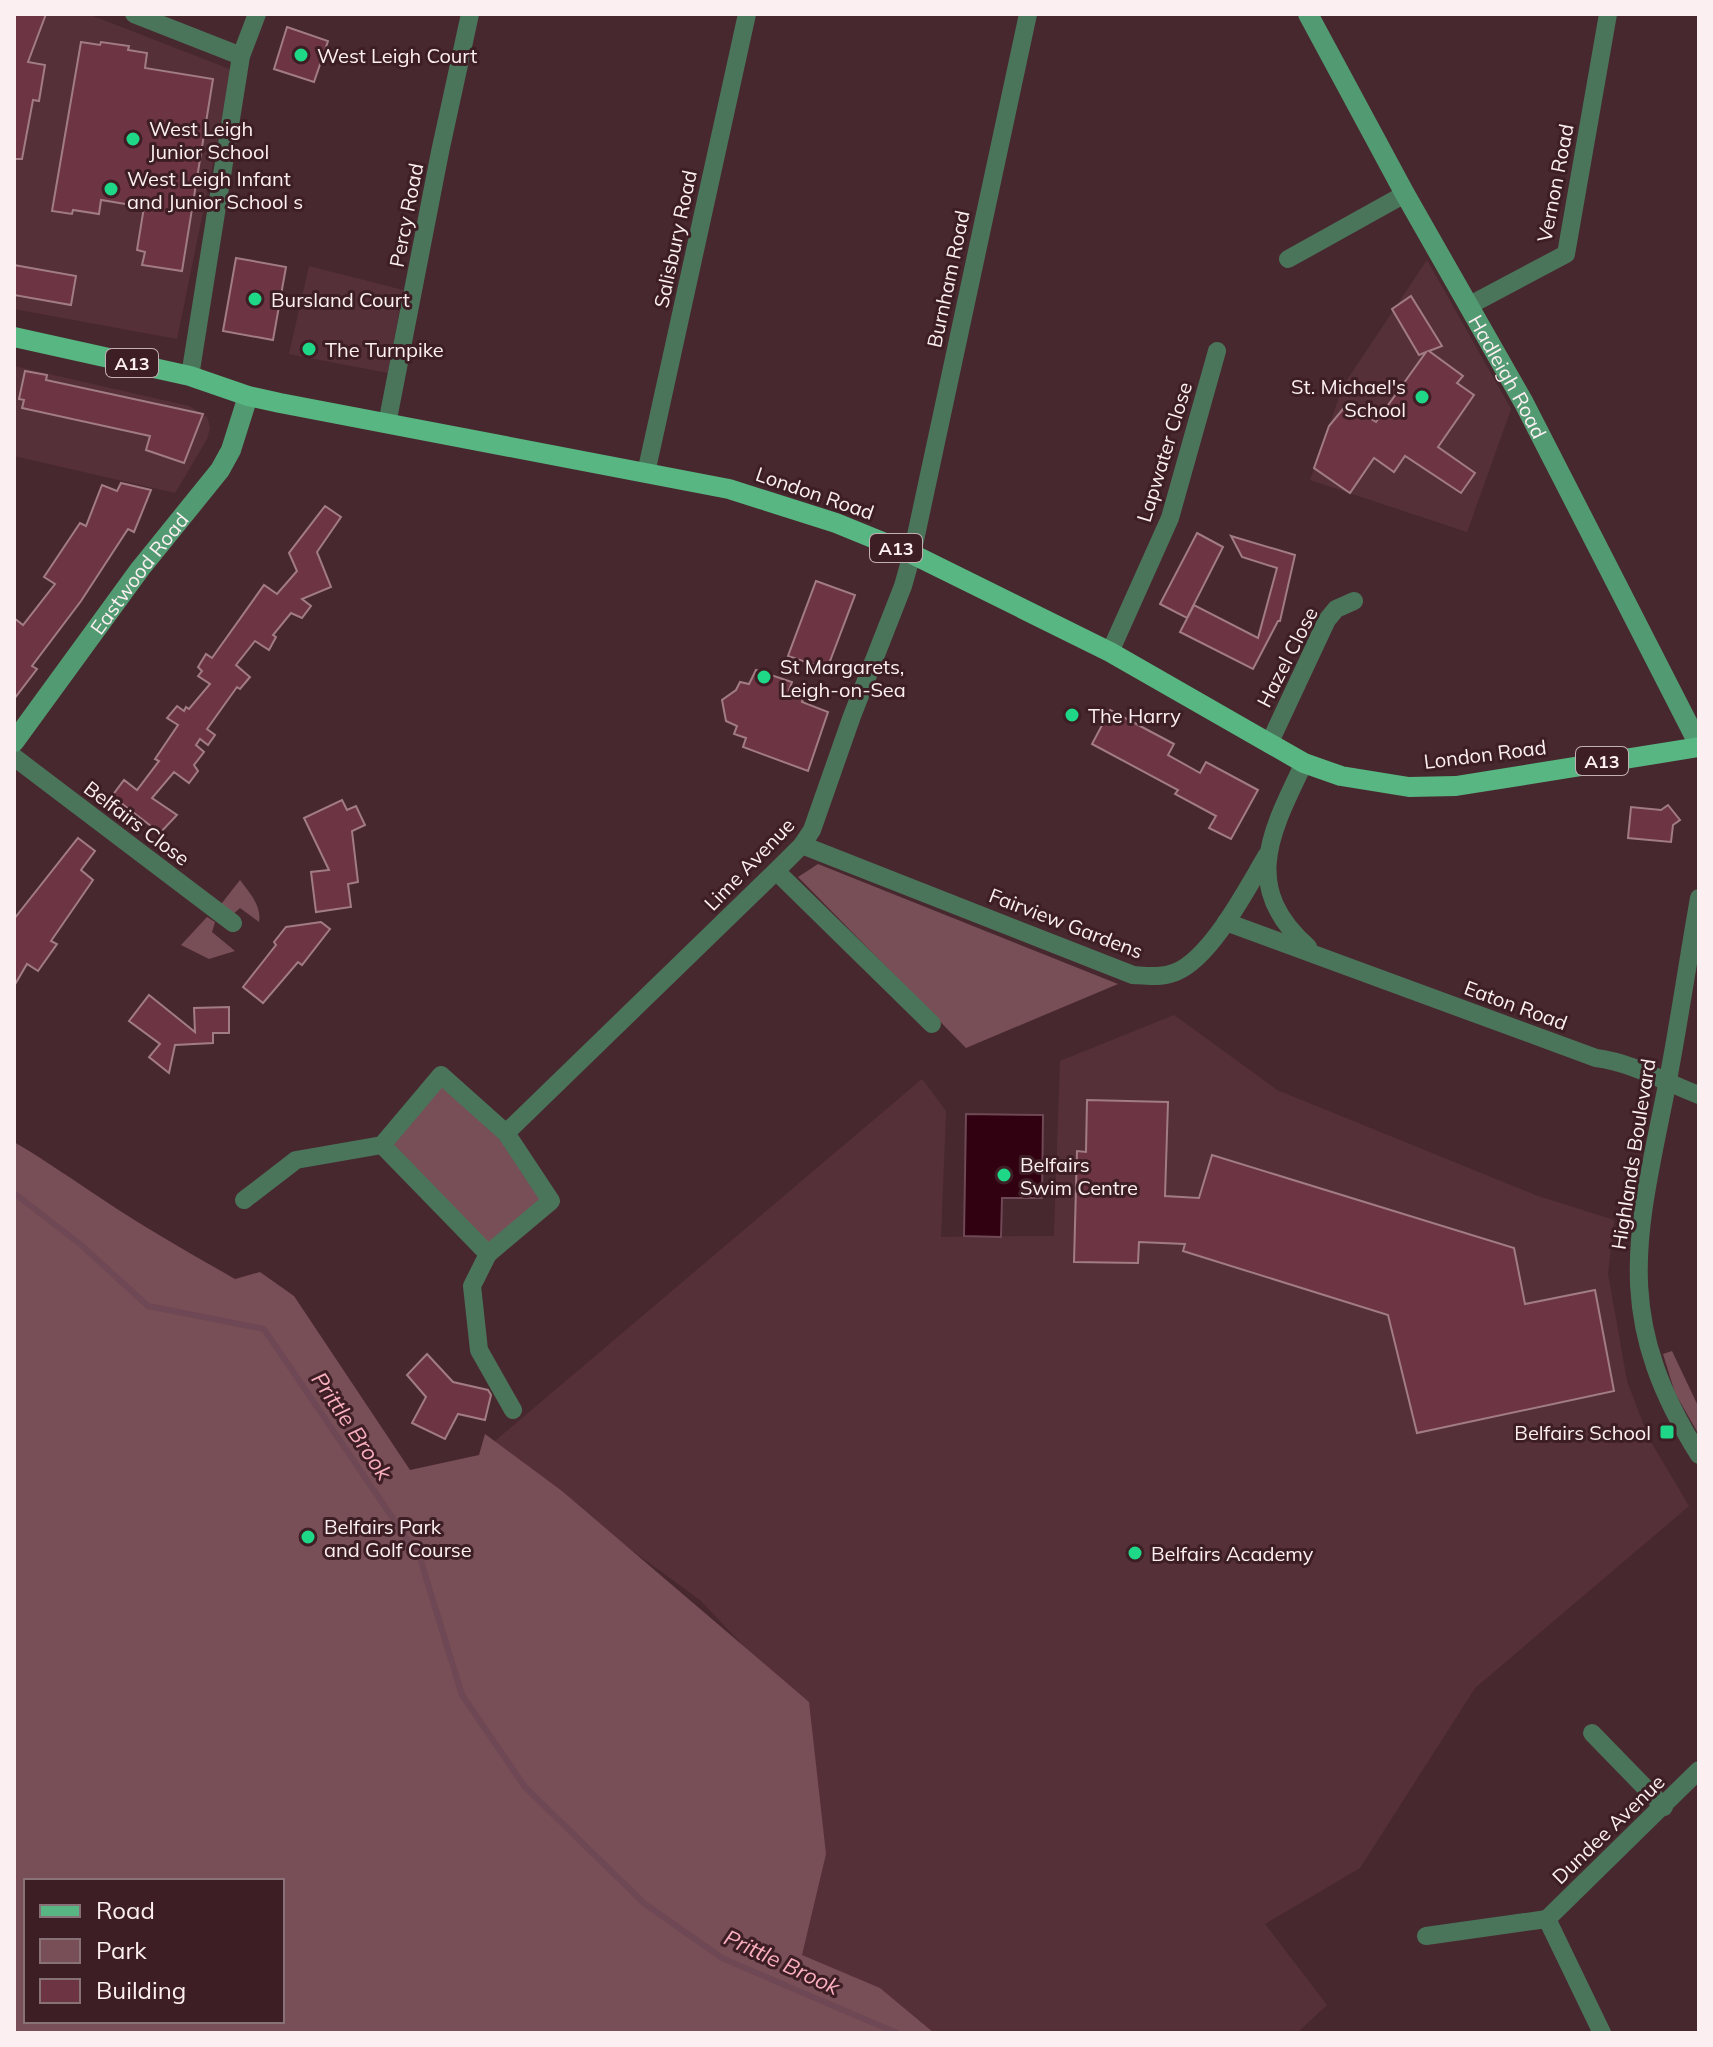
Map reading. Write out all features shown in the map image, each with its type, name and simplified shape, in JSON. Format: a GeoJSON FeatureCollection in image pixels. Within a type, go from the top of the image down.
{"type":"FeatureCollection","features":[{"type":"Feature","properties":{"kind":"main road","name":"London Road"},"geometry":{"type":"LineString","coordinates":[[14,337],[190,376],[248,396],[729,489],[836,523],[912,554],[1110,652],[1304,763],[1341,776],[1409,787],[1456,786],[1699,746]]}},
{"type":"Feature","properties":{"kind":"street"},"geometry":{"type":"LineString","coordinates":[[134,14],[241,56]]}},
{"type":"Feature","properties":{"kind":"street"},"geometry":{"type":"LineString","coordinates":[[190,376],[241,56],[257,14]]}},
{"type":"Feature","properties":{"kind":"street","name":"Percy Road"},"geometry":{"type":"LineString","coordinates":[[387,424],[470,14]]}},
{"type":"Feature","properties":{"kind":"street","name":"Salisbury Road"},"geometry":{"type":"LineString","coordinates":[[646,473],[747,14]]}},
{"type":"Feature","properties":{"kind":"street","name":"Burnham Road"},"geometry":{"type":"LineString","coordinates":[[912,554],[1028,14]]}},
{"type":"Feature","properties":{"kind":"street","name":"Hadleigh Road"},"geometry":{"type":"LineString","coordinates":[[1308,14],[1531,417],[1699,746]]}},
{"type":"Feature","properties":{"kind":"street","name":"Vernon Road"},"geometry":{"type":"LineString","coordinates":[[1470,305],[1566,254],[1608,14]]}},
{"type":"Feature","properties":{"kind":"street"},"geometry":{"type":"LineString","coordinates":[[1288,259],[1405,194]]}},
{"type":"Feature","properties":{"kind":"street","name":"Lapwater Close"},"geometry":{"type":"LineString","coordinates":[[1110,652],[1170,518],[1217,351]]}},
{"type":"Feature","properties":{"kind":"street","name":"Eastwood Road"},"geometry":{"type":"LineString","coordinates":[[14,742],[140,569],[220,470],[231,450],[248,396]]}},
{"type":"Feature","properties":{"kind":"street","name":"Lime Avenue"},"geometry":{"type":"LineString","coordinates":[[506,1133],[802,845],[812,830],[903,586],[912,554]]}},
{"type":"Feature","properties":{"kind":"street","name":"Hazel Close"},"geometry":{"type":"LineString","coordinates":[[1269,744],[1327,620],[1336,609],[1354,601]]}},
{"type":"Feature","properties":{"kind":"street","name":"Belfairs Close"},"geometry":{"type":"LineString","coordinates":[[14,757],[233,923]]}},
{"type":"Feature","properties":{"kind":"street","name":"Eaton Road"},"geometry":{"type":"LineString","coordinates":[[1304,763],[1279,815],[1267,855],[1269,887],[1276,909],[1288,929],[1316,954]]}},
{"type":"Feature","properties":{"kind":"street","name":"Fairview Gardens"},"geometry":{"type":"LineString","coordinates":[[802,845],[1133,975],[1156,977],[1178,972],[1211,942],[1267,855]]}},
{"type":"Feature","properties":{"kind":"street"},"geometry":{"type":"LineString","coordinates":[[776,871],[932,1024]]}},
{"type":"Feature","properties":{"kind":"street","name":"Highlands Boulevard"},"geometry":{"type":"LineString","coordinates":[[1699,898],[1643,1207],[1637,1282],[1648,1348],[1658,1379],[1699,1455]]}},
{"type":"Feature","properties":{"kind":"street","name":"Eaton Road"},"geometry":{"type":"LineString","coordinates":[[1226,922],[1596,1058],[1657,1075],[1667,1083],[1699,1095]]}},
{"type":"Feature","properties":{"kind":"street"},"geometry":{"type":"LineString","coordinates":[[244,1200],[296,1160],[382,1145],[441,1075],[506,1133],[551,1201],[488,1254],[472,1286],[479,1350],[513,1410]]}},
{"type":"Feature","properties":{"kind":"street"},"geometry":{"type":"LineString","coordinates":[[382,1145],[488,1254]]}},
{"type":"Feature","properties":{"kind":"street"},"geometry":{"type":"LineString","coordinates":[[1592,1733],[1664,1807]]}},
{"type":"Feature","properties":{"kind":"street","name":"Dundee Avenue"},"geometry":{"type":"LineString","coordinates":[[1547,1919],[1699,1770]]}},
{"type":"Feature","properties":{"kind":"street"},"geometry":{"type":"LineString","coordinates":[[1426,1936],[1547,1919],[1602,2033]]}},
{"type":"Feature","properties":{"kind":"shaded area","name":"West Leigh Infant and Junior School s"},"geometry":{"type":"Polygon","coordinates":[[[14,14],[88,14],[232,70],[177,339],[14,309],[14,14]]]}},
{"type":"Feature","properties":{"kind":"shaded area","name":"St. Michael's School"},"geometry":{"type":"Polygon","coordinates":[[[1427,260],[1511,409],[1467,532],[1310,480],[1343,386],[1427,260]]]}},
{"type":"Feature","properties":{"kind":"shaded area"},"geometry":{"type":"Polygon","coordinates":[[[309,266],[403,290],[388,373],[289,354],[309,266]]]}},
{"type":"Feature","properties":{"kind":"shaded area"},"geometry":{"type":"Polygon","coordinates":[[[14,366],[189,406],[207,417],[210,427],[207,439],[175,493],[14,456],[14,366]]]}},
{"type":"Feature","properties":{"kind":"shaded area","name":"Belfairs Academy"},"geometry":{"type":"Polygon","coordinates":[[[1174,1015],[1277,1090],[1538,1196],[1614,1220],[1608,1274],[1627,1381],[1648,1437],[1689,1506],[1475,1688],[1360,1868],[1265,1924],[1327,2005],[1297,2033],[926,2033],[765,1953],[790,1695],[700,1600],[489,1446],[922,1079],[946,1111],[941,1237],[1054,1236],[1060,1061],[1174,1015]]]}},
{"type":"Feature","properties":{"kind":"shaded area","name":"Belfairs Swim Centre"},"geometry":{"type":"Polygon","coordinates":[[[966,1114],[1043,1115],[1042,1198],[1002,1198],[1001,1237],[964,1236],[966,1114]]]}},
{"type":"Feature","properties":{"kind":"green space"},"geometry":{"type":"Polygon","coordinates":[[[818,864],[1118,984],[966,1048],[798,877],[818,864]]]}},
{"type":"Feature","properties":{"kind":"green space"},"geometry":{"type":"Polygon","coordinates":[[[240,880],[257,905],[259,922],[240,908],[231,916],[218,908],[240,880]]]}},
{"type":"Feature","properties":{"kind":"green space"},"geometry":{"type":"Polygon","coordinates":[[[207,917],[215,922],[212,932],[235,951],[209,959],[181,945],[207,917]]]}},
{"type":"Feature","properties":{"kind":"green space"},"geometry":{"type":"Polygon","coordinates":[[[441,1084],[501,1139],[542,1199],[488,1245],[389,1144],[441,1084]]]}},
{"type":"Feature","properties":{"kind":"green space","name":"Belfairs Park and Golf Course"},"geometry":{"type":"Polygon","coordinates":[[[14,1142],[135,1220],[235,1279],[260,1272],[294,1296],[410,1470],[479,1455],[485,1434],[562,1491],[809,1702],[826,1854],[802,1955],[880,1988],[934,2033],[14,2033],[14,1142]]]}},
{"type":"Feature","properties":{"kind":"green space"},"geometry":{"type":"Polygon","coordinates":[[[1672,1351],[1699,1408],[1699,1435],[1675,1393],[1663,1354],[1672,1351]]]}},
{"type":"Feature","properties":{"kind":"building"},"geometry":{"type":"Polygon","coordinates":[[[14,14],[46,14],[28,62],[45,65],[39,101],[33,100],[22,159],[14,159],[14,14]]]}},
{"type":"Feature","properties":{"kind":"building","name":"West Leigh Court"},"geometry":{"type":"Polygon","coordinates":[[[287,27],[328,41],[314,82],[274,69],[287,27]]]}},
{"type":"Feature","properties":{"kind":"building","name":"West Leigh Junior School"},"geometry":{"type":"Polygon","coordinates":[[[81,42],[129,46],[128,50],[147,53],[145,68],[213,79],[182,271],[142,265],[145,252],[137,250],[144,207],[101,200],[99,214],[52,211],[81,42]]]}},
{"type":"Feature","properties":{"kind":"building","name":"Bursland Court"},"geometry":{"type":"Polygon","coordinates":[[[236,258],[286,267],[273,340],[223,331],[236,258]]]}},
{"type":"Feature","properties":{"kind":"building"},"geometry":{"type":"Polygon","coordinates":[[[14,265],[76,276],[71,305],[14,295],[14,265]]]}},
{"type":"Feature","properties":{"kind":"building"},"geometry":{"type":"Polygon","coordinates":[[[1411,296],[1442,346],[1429,351],[1463,376],[1457,383],[1474,395],[1438,447],[1475,473],[1461,493],[1405,456],[1394,472],[1374,458],[1350,493],[1314,468],[1329,426],[1347,404],[1376,422],[1426,352],[1419,355],[1392,309],[1411,296]]]}},
{"type":"Feature","properties":{"kind":"building"},"geometry":{"type":"Polygon","coordinates":[[[25,371],[47,375],[46,380],[203,414],[184,463],[146,450],[150,436],[22,408],[24,400],[19,399],[25,371]]]}},
{"type":"Feature","properties":{"kind":"building"},"geometry":{"type":"Polygon","coordinates":[[[121,483],[151,490],[134,532],[128,529],[81,601],[32,666],[37,669],[14,699],[14,618],[23,625],[55,584],[44,577],[80,523],[86,526],[102,485],[117,491],[121,483]]]}},
{"type":"Feature","properties":{"kind":"building"},"geometry":{"type":"Polygon","coordinates":[[[325,506],[341,517],[317,552],[331,587],[302,599],[311,606],[302,618],[291,613],[273,635],[276,637],[269,650],[255,641],[236,665],[250,677],[240,689],[237,687],[207,729],[215,735],[208,745],[200,739],[196,745],[204,752],[194,765],[198,771],[189,783],[174,772],[152,798],[177,815],[160,833],[112,796],[124,780],[137,790],[159,761],[155,759],[178,725],[167,718],[177,706],[184,711],[186,707],[189,709],[210,684],[198,676],[202,671],[198,667],[206,654],[212,658],[264,585],[277,594],[297,571],[289,553],[325,506]]]}},
{"type":"Feature","properties":{"kind":"building"},"geometry":{"type":"Polygon","coordinates":[[[1197,533],[1223,547],[1187,618],[1160,604],[1197,533]]]}},
{"type":"Feature","properties":{"kind":"building"},"geometry":{"type":"Polygon","coordinates":[[[1231,536],[1295,555],[1280,621],[1253,669],[1180,632],[1194,605],[1258,638],[1277,568],[1242,557],[1231,536]]]}},
{"type":"Feature","properties":{"kind":"building"},"geometry":{"type":"Polygon","coordinates":[[[816,581],[855,595],[827,669],[788,656],[816,581]]]}},
{"type":"Feature","properties":{"kind":"building","name":"St Margarets, Leigh-on-Sea"},"geometry":{"type":"Polygon","coordinates":[[[756,670],[792,682],[789,690],[804,695],[802,702],[828,712],[808,771],[743,747],[746,738],[734,734],[737,726],[726,721],[722,700],[736,690],[740,682],[749,684],[756,670]]]}},
{"type":"Feature","properties":{"kind":"building"},"geometry":{"type":"Polygon","coordinates":[[[1110,710],[1174,744],[1168,755],[1200,773],[1206,762],[1258,790],[1231,839],[1209,828],[1216,816],[1175,794],[1178,790],[1092,744],[1110,710]]]}},
{"type":"Feature","properties":{"kind":"building"},"geometry":{"type":"Polygon","coordinates":[[[342,800],[347,810],[356,806],[365,825],[352,831],[358,882],[348,884],[351,907],[316,912],[311,872],[329,870],[304,818],[342,800]]]}},
{"type":"Feature","properties":{"kind":"building"},"geometry":{"type":"Polygon","coordinates":[[[1668,805],[1680,820],[1673,825],[1671,842],[1628,838],[1631,807],[1661,810],[1668,805]]]}},
{"type":"Feature","properties":{"kind":"building"},"geometry":{"type":"Polygon","coordinates":[[[78,838],[95,851],[81,870],[93,880],[51,941],[57,944],[38,971],[27,964],[14,986],[14,919],[78,838]]]}},
{"type":"Feature","properties":{"kind":"building"},"geometry":{"type":"Polygon","coordinates":[[[321,922],[330,929],[302,965],[298,962],[263,1003],[243,987],[286,927],[321,922]]]}},
{"type":"Feature","properties":{"kind":"building"},"geometry":{"type":"Polygon","coordinates":[[[149,995],[195,1032],[194,1008],[229,1007],[229,1033],[213,1033],[213,1043],[175,1045],[169,1073],[149,1057],[160,1044],[129,1021],[149,995]]]}},
{"type":"Feature","properties":{"kind":"building"},"geometry":{"type":"Polygon","coordinates":[[[1087,1100],[1168,1102],[1165,1196],[1199,1198],[1212,1155],[1514,1248],[1525,1304],[1595,1290],[1614,1391],[1417,1433],[1388,1315],[1183,1251],[1185,1244],[1139,1242],[1138,1263],[1074,1262],[1077,1151],[1086,1152],[1087,1100]]]}},
{"type":"Feature","properties":{"kind":"building"},"geometry":{"type":"Polygon","coordinates":[[[427,1354],[453,1382],[488,1390],[491,1395],[485,1420],[458,1414],[445,1439],[412,1423],[426,1397],[407,1375],[427,1354]]]}},
{"type":"Feature","properties":{"kind":"waterway","name":"Prittle Brook"},"geometry":{"type":"LineString","coordinates":[[14,1193],[80,1244],[148,1306],[264,1329],[420,1558],[462,1695],[525,1787],[645,1904],[722,1958],[897,2033]]}},
{"type":"Feature","properties":{"kind":"place","name":"West Leigh Court"},"geometry":{"type":"Point","coordinates":[301,55]}},
{"type":"Feature","properties":{"kind":"place","name":"West Leigh Junior School"},"geometry":{"type":"Point","coordinates":[133,139]}},
{"type":"Feature","properties":{"kind":"place","name":"West Leigh Infant and Junior School s"},"geometry":{"type":"Point","coordinates":[111,189]}},
{"type":"Feature","properties":{"kind":"place","name":"Bursland Court"},"geometry":{"type":"Point","coordinates":[255,299]}},
{"type":"Feature","properties":{"kind":"place","name":"The Turnpike"},"geometry":{"type":"Point","coordinates":[309,349]}},
{"type":"Feature","properties":{"kind":"place","name":"St. Michael's School"},"geometry":{"type":"Point","coordinates":[1422,397]}},
{"type":"Feature","properties":{"kind":"place","name":"St Margarets, Leigh-on-Sea"},"geometry":{"type":"Point","coordinates":[764,677]}},
{"type":"Feature","properties":{"kind":"place","name":"The Harry"},"geometry":{"type":"Point","coordinates":[1072,715]}},
{"type":"Feature","properties":{"kind":"place","name":"Belfairs Swim Centre"},"geometry":{"type":"Point","coordinates":[1004,1175]}},
{"type":"Feature","properties":{"kind":"place","name":"Belfairs School"},"geometry":{"type":"Point","coordinates":[1667,1432]}},
{"type":"Feature","properties":{"kind":"place","name":"Belfairs Park and Golf Course"},"geometry":{"type":"Point","coordinates":[308,1537]}},
{"type":"Feature","properties":{"kind":"place","name":"Belfairs Academy"},"geometry":{"type":"Point","coordinates":[1135,1553]}}]}
